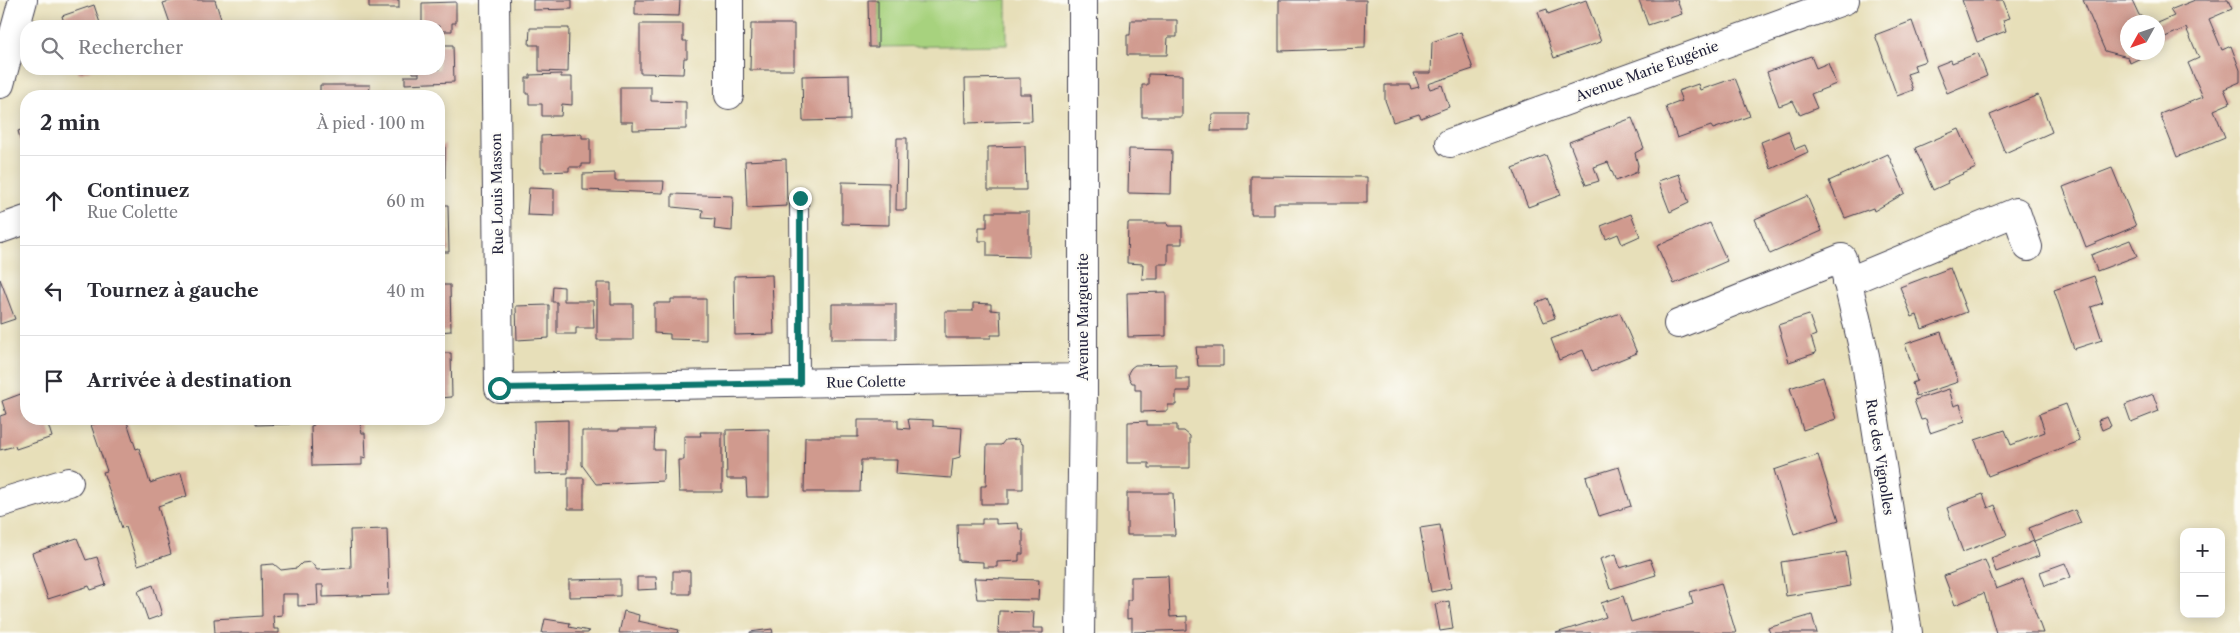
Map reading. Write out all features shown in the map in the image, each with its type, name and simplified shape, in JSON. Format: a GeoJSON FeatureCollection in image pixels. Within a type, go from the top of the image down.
{"type":"FeatureCollection","features":[{"type":"Feature","properties":{"kind":"street"},"geometry":{"type":"LineString","coordinates":[[0,84],[23,0]]}},
{"type":"Feature","properties":{"kind":"street","name":"Rue Louis Masson"},"geometry":{"type":"LineString","coordinates":[[495,0],[499,388]]}},
{"type":"Feature","properties":{"kind":"street"},"geometry":{"type":"LineString","coordinates":[[729,0],[729,95]]}},
{"type":"Feature","properties":{"kind":"street","name":"Avenue Marguerite"},"geometry":{"type":"LineString","coordinates":[[1080,633],[1083,378],[1083,0]]}},
{"type":"Feature","properties":{"kind":"street","name":"Avenue Marie Eugénie"},"geometry":{"type":"LineString","coordinates":[[1450,142],[1845,0]]}},
{"type":"Feature","properties":{"kind":"street"},"geometry":{"type":"LineString","coordinates":[[1847,282],[2016,212],[2028,247]]}},
{"type":"Feature","properties":{"kind":"street"},"geometry":{"type":"LineString","coordinates":[[0,229],[20,222]]}},
{"type":"Feature","properties":{"kind":"street","name":"Rue des Vignolles"},"geometry":{"type":"LineString","coordinates":[[1678,324],[1842,258],[1865,356],[1908,633]]}},
{"type":"Feature","properties":{"kind":"street","name":"Rue Colette"},"geometry":{"type":"LineString","coordinates":[[499,388],[1083,378]]}},
{"type":"Feature","properties":{"kind":"street"},"geometry":{"type":"LineString","coordinates":[[0,503],[69,482]]}},
{"type":"Feature","properties":{"kind":"lane"},"geometry":{"type":"LineString","coordinates":[[800,198],[800,383]]}},
{"type":"Feature","properties":{"kind":"green space"},"geometry":{"type":"Polygon","coordinates":[[[878,0],[1007,0],[1007,45],[878,47],[878,0]]]}},
{"type":"Feature","properties":{"kind":"building"},"geometry":{"type":"Polygon","coordinates":[[[174,0],[215,0],[221,20],[169,20],[163,3],[174,0]]]}},
{"type":"Feature","properties":{"kind":"building"},"geometry":{"type":"Polygon","coordinates":[[[369,0],[399,0],[399,8],[369,8],[369,0]]]}},
{"type":"Feature","properties":{"kind":"building"},"geometry":{"type":"Polygon","coordinates":[[[533,0],[572,0],[572,9],[533,10],[533,0]]]}},
{"type":"Feature","properties":{"kind":"building"},"geometry":{"type":"Polygon","coordinates":[[[635,0],[680,0],[679,16],[635,15],[635,0]]]}},
{"type":"Feature","properties":{"kind":"building"},"geometry":{"type":"Polygon","coordinates":[[[868,0],[878,0],[878,47],[869,47],[868,0]]]}},
{"type":"Feature","properties":{"kind":"building"},"geometry":{"type":"Polygon","coordinates":[[[1279,0],[1366,0],[1365,48],[1279,51],[1279,0]]]}},
{"type":"Feature","properties":{"kind":"building"},"geometry":{"type":"Polygon","coordinates":[[[1586,0],[1601,42],[1554,58],[1538,12],[1547,9],[1548,14],[1586,0]]]}},
{"type":"Feature","properties":{"kind":"building"},"geometry":{"type":"Polygon","coordinates":[[[1639,0],[1677,0],[1682,14],[1648,25],[1639,0]]]}},
{"type":"Feature","properties":{"kind":"building"},"geometry":{"type":"Polygon","coordinates":[[[1962,0],[2003,0],[2010,18],[2003,20],[2006,31],[1977,42],[1962,0]]]}},
{"type":"Feature","properties":{"kind":"building"},"geometry":{"type":"Polygon","coordinates":[[[2083,0],[2132,0],[2139,15],[2120,15],[2120,55],[2105,51],[2083,0]]]}},
{"type":"Feature","properties":{"kind":"building"},"geometry":{"type":"Polygon","coordinates":[[[2195,0],[2228,0],[2232,9],[2209,19],[2222,50],[2231,46],[2240,70],[2240,82],[2224,89],[2230,103],[2214,110],[2225,137],[2177,157],[2160,114],[2203,97],[2188,63],[2199,58],[2186,28],[2165,37],[2165,20],[2174,16],[2170,10],[2195,0]]]}},
{"type":"Feature","properties":{"kind":"building"},"geometry":{"type":"Polygon","coordinates":[[[456,2],[456,23],[452,23],[452,31],[445,31],[445,20],[422,20],[422,3],[456,2]]]}},
{"type":"Feature","properties":{"kind":"building"},"geometry":{"type":"Polygon","coordinates":[[[94,5],[99,20],[63,20],[62,16],[94,5]]]}},
{"type":"Feature","properties":{"kind":"building"},"geometry":{"type":"Polygon","coordinates":[[[1131,20],[1177,20],[1177,37],[1168,37],[1167,55],[1127,55],[1127,35],[1130,35],[1131,20]]]}},
{"type":"Feature","properties":{"kind":"building"},"geometry":{"type":"Polygon","coordinates":[[[1912,21],[1926,61],[1914,65],[1916,71],[1907,74],[1913,90],[1897,96],[1875,35],[1912,21]]]}},
{"type":"Feature","properties":{"kind":"building"},"geometry":{"type":"Polygon","coordinates":[[[640,24],[683,24],[683,41],[687,41],[687,58],[684,58],[683,74],[640,73],[640,24]]]}},
{"type":"Feature","properties":{"kind":"building"},"geometry":{"type":"Polygon","coordinates":[[[751,24],[794,24],[794,70],[750,70],[751,24]]]}},
{"type":"Feature","properties":{"kind":"building"},"geometry":{"type":"Polygon","coordinates":[[[530,28],[569,28],[568,72],[539,71],[539,45],[529,45],[530,28]]]}},
{"type":"Feature","properties":{"kind":"building"},"geometry":{"type":"Polygon","coordinates":[[[1461,32],[1473,69],[1428,84],[1430,89],[1442,85],[1449,107],[1421,118],[1419,114],[1393,122],[1385,100],[1385,85],[1410,85],[1411,89],[1419,87],[1414,73],[1431,73],[1432,42],[1461,32]]]}},
{"type":"Feature","properties":{"kind":"building"},"geometry":{"type":"Polygon","coordinates":[[[445,45],[453,45],[454,82],[405,84],[405,76],[445,75],[445,45]]]}},
{"type":"Feature","properties":{"kind":"building"},"geometry":{"type":"Polygon","coordinates":[[[1978,53],[1987,76],[1947,93],[1936,66],[1951,60],[1952,63],[1978,53]]]}},
{"type":"Feature","properties":{"kind":"building"},"geometry":{"type":"Polygon","coordinates":[[[1811,56],[1816,68],[1828,63],[1836,84],[1811,94],[1817,108],[1800,115],[1793,101],[1779,106],[1767,72],[1811,56]]]}},
{"type":"Feature","properties":{"kind":"building"},"geometry":{"type":"Polygon","coordinates":[[[561,74],[561,77],[572,77],[572,105],[562,104],[561,116],[542,116],[542,104],[529,104],[529,94],[526,94],[526,78],[530,78],[530,75],[561,74]]]}},
{"type":"Feature","properties":{"kind":"building"},"geometry":{"type":"Polygon","coordinates":[[[1148,74],[1182,75],[1182,117],[1142,117],[1142,85],[1148,85],[1148,74]]]}},
{"type":"Feature","properties":{"kind":"building"},"geometry":{"type":"Polygon","coordinates":[[[849,75],[850,120],[803,121],[802,76],[849,75]]]}},
{"type":"Feature","properties":{"kind":"building"},"geometry":{"type":"Polygon","coordinates":[[[1020,78],[1020,94],[1031,94],[1032,121],[966,123],[965,79],[1020,78]]]}},
{"type":"Feature","properties":{"kind":"building"},"geometry":{"type":"Polygon","coordinates":[[[1735,78],[1750,116],[1713,129],[1711,126],[1677,138],[1666,107],[1682,101],[1678,91],[1698,84],[1700,90],[1735,78]]]}},
{"type":"Feature","properties":{"kind":"building"},"geometry":{"type":"Polygon","coordinates":[[[320,85],[370,85],[370,90],[320,90],[320,85]]]}},
{"type":"Feature","properties":{"kind":"building"},"geometry":{"type":"Polygon","coordinates":[[[620,87],[651,87],[651,101],[686,102],[686,129],[633,130],[633,122],[620,122],[620,87]]]}},
{"type":"Feature","properties":{"kind":"building"},"geometry":{"type":"Polygon","coordinates":[[[2038,95],[2052,132],[2005,153],[1990,115],[2038,95]]]}},
{"type":"Feature","properties":{"kind":"building"},"geometry":{"type":"Polygon","coordinates":[[[1212,114],[1249,114],[1249,131],[1211,131],[1212,114]]]}},
{"type":"Feature","properties":{"kind":"building"},"geometry":{"type":"Polygon","coordinates":[[[1632,118],[1644,148],[1635,153],[1638,165],[1637,172],[1616,181],[1608,162],[1594,167],[1599,181],[1586,185],[1569,142],[1632,118]]]}},
{"type":"Feature","properties":{"kind":"building"},"geometry":{"type":"Polygon","coordinates":[[[1959,129],[1976,168],[1947,181],[1948,183],[1933,190],[1915,148],[1959,129]]]}},
{"type":"Feature","properties":{"kind":"building"},"geometry":{"type":"Polygon","coordinates":[[[1788,131],[1795,149],[1805,145],[1808,152],[1771,169],[1761,142],[1788,131]]]}},
{"type":"Feature","properties":{"kind":"building"},"geometry":{"type":"Polygon","coordinates":[[[582,134],[582,138],[590,138],[590,164],[582,164],[582,167],[569,167],[569,171],[544,172],[544,168],[541,168],[541,136],[582,134]]]}},
{"type":"Feature","properties":{"kind":"building"},"geometry":{"type":"Polygon","coordinates":[[[897,138],[907,138],[906,210],[896,210],[897,138]]]}},
{"type":"Feature","properties":{"kind":"building"},"geometry":{"type":"Polygon","coordinates":[[[1025,146],[1026,190],[988,190],[988,147],[1025,146]]]}},
{"type":"Feature","properties":{"kind":"building"},"geometry":{"type":"Polygon","coordinates":[[[1129,149],[1172,150],[1171,194],[1128,193],[1129,149]]]}},
{"type":"Feature","properties":{"kind":"building"},"geometry":{"type":"Polygon","coordinates":[[[1888,154],[1905,193],[1874,211],[1873,208],[1845,218],[1829,181],[1888,154]]]}},
{"type":"Feature","properties":{"kind":"building"},"geometry":{"type":"Polygon","coordinates":[[[1546,155],[1561,195],[1528,207],[1513,168],[1546,155]]]}},
{"type":"Feature","properties":{"kind":"building"},"geometry":{"type":"Polygon","coordinates":[[[786,159],[787,206],[747,208],[745,161],[786,159]]]}},
{"type":"Feature","properties":{"kind":"building"},"geometry":{"type":"Polygon","coordinates":[[[2112,168],[2136,226],[2086,247],[2063,187],[2112,168]]]}},
{"type":"Feature","properties":{"kind":"building"},"geometry":{"type":"Polygon","coordinates":[[[615,173],[615,181],[664,181],[663,193],[583,190],[583,174],[615,173]]]}},
{"type":"Feature","properties":{"kind":"building"},"geometry":{"type":"Polygon","coordinates":[[[1679,174],[1689,203],[1670,212],[1658,181],[1679,174]]]}},
{"type":"Feature","properties":{"kind":"building"},"geometry":{"type":"Polygon","coordinates":[[[1251,176],[1367,177],[1367,203],[1274,203],[1274,215],[1251,215],[1251,176]]]}},
{"type":"Feature","properties":{"kind":"building"},"geometry":{"type":"Polygon","coordinates":[[[842,182],[889,183],[889,225],[842,224],[842,182]]]}},
{"type":"Feature","properties":{"kind":"building"},"geometry":{"type":"Polygon","coordinates":[[[529,188],[554,189],[554,216],[527,215],[529,188]]]}},
{"type":"Feature","properties":{"kind":"building"},"geometry":{"type":"Polygon","coordinates":[[[672,194],[733,196],[732,231],[714,229],[715,219],[702,218],[703,210],[672,207],[672,194]]]}},
{"type":"Feature","properties":{"kind":"building"},"geometry":{"type":"Polygon","coordinates":[[[1807,196],[1822,231],[1770,254],[1755,219],[1807,196]]]}},
{"type":"Feature","properties":{"kind":"building"},"geometry":{"type":"Polygon","coordinates":[[[445,205],[448,205],[449,252],[445,252],[445,205]]]}},
{"type":"Feature","properties":{"kind":"building"},"geometry":{"type":"Polygon","coordinates":[[[987,212],[1029,212],[1029,257],[987,256],[987,241],[979,241],[979,227],[987,227],[987,212]]]}},
{"type":"Feature","properties":{"kind":"building"},"geometry":{"type":"Polygon","coordinates":[[[1631,214],[1640,236],[1622,244],[1618,234],[1606,239],[1601,226],[1631,214]]]}},
{"type":"Feature","properties":{"kind":"building"},"geometry":{"type":"Polygon","coordinates":[[[1128,223],[1167,223],[1168,226],[1182,226],[1182,244],[1168,244],[1168,264],[1158,264],[1158,279],[1142,279],[1143,264],[1127,263],[1128,223]]]}},
{"type":"Feature","properties":{"kind":"building"},"geometry":{"type":"Polygon","coordinates":[[[1710,223],[1727,261],[1674,284],[1657,246],[1710,223]]]}},
{"type":"Feature","properties":{"kind":"building"},"geometry":{"type":"Polygon","coordinates":[[[2130,240],[2137,256],[2097,271],[2091,255],[2130,240]]]}},
{"type":"Feature","properties":{"kind":"building"},"geometry":{"type":"Polygon","coordinates":[[[1950,268],[1967,312],[1922,329],[1917,315],[1912,317],[1900,287],[1950,268]]]}},
{"type":"Feature","properties":{"kind":"building"},"geometry":{"type":"Polygon","coordinates":[[[772,275],[774,334],[735,335],[734,276],[772,275]]]}},
{"type":"Feature","properties":{"kind":"building"},"geometry":{"type":"Polygon","coordinates":[[[2094,276],[2103,303],[2091,307],[2102,340],[2074,349],[2054,290],[2094,276]]]}},
{"type":"Feature","properties":{"kind":"building"},"geometry":{"type":"Polygon","coordinates":[[[0,279],[15,319],[0,324],[0,279]]]}},
{"type":"Feature","properties":{"kind":"building"},"geometry":{"type":"Polygon","coordinates":[[[597,283],[611,283],[611,304],[633,304],[633,340],[597,340],[597,283]]]}},
{"type":"Feature","properties":{"kind":"building"},"geometry":{"type":"Polygon","coordinates":[[[445,285],[450,285],[451,331],[445,332],[445,285]]]}},
{"type":"Feature","properties":{"kind":"building"},"geometry":{"type":"Polygon","coordinates":[[[553,286],[564,287],[564,301],[593,301],[594,328],[576,328],[576,334],[557,334],[557,302],[552,302],[553,286]]]}},
{"type":"Feature","properties":{"kind":"building"},"geometry":{"type":"Polygon","coordinates":[[[1166,292],[1166,336],[1128,337],[1127,293],[1166,292]]]}},
{"type":"Feature","properties":{"kind":"building"},"geometry":{"type":"Polygon","coordinates":[[[1547,298],[1555,318],[1544,322],[1536,303],[1547,298]]]}},
{"type":"Feature","properties":{"kind":"building"},"geometry":{"type":"Polygon","coordinates":[[[671,299],[706,299],[706,340],[670,339],[670,334],[654,333],[654,303],[671,303],[671,299]]]}},
{"type":"Feature","properties":{"kind":"building"},"geometry":{"type":"Polygon","coordinates":[[[973,303],[991,304],[991,310],[1000,311],[1001,335],[991,335],[991,338],[945,338],[945,311],[973,311],[973,303]]]}},
{"type":"Feature","properties":{"kind":"building"},"geometry":{"type":"Polygon","coordinates":[[[832,304],[896,304],[896,339],[832,339],[832,304]]]}},
{"type":"Feature","properties":{"kind":"building"},"geometry":{"type":"Polygon","coordinates":[[[549,305],[549,338],[517,340],[516,306],[549,305]]]}},
{"type":"Feature","properties":{"kind":"building"},"geometry":{"type":"Polygon","coordinates":[[[1620,313],[1637,353],[1592,371],[1583,350],[1559,360],[1551,339],[1620,313]]]}},
{"type":"Feature","properties":{"kind":"building"},"geometry":{"type":"Polygon","coordinates":[[[1809,315],[1816,335],[1811,337],[1816,353],[1789,362],[1778,325],[1809,315]]]}},
{"type":"Feature","properties":{"kind":"building"},"geometry":{"type":"Polygon","coordinates":[[[1941,332],[1958,382],[1916,396],[1912,383],[1917,381],[1905,344],[1941,332]]]}},
{"type":"Feature","properties":{"kind":"building"},"geometry":{"type":"Polygon","coordinates":[[[1196,347],[1223,347],[1223,366],[1198,366],[1196,347]]]}},
{"type":"Feature","properties":{"kind":"building"},"geometry":{"type":"Polygon","coordinates":[[[445,353],[451,353],[452,397],[445,398],[445,353]]]}},
{"type":"Feature","properties":{"kind":"building"},"geometry":{"type":"Polygon","coordinates":[[[1176,364],[1176,379],[1190,379],[1190,391],[1176,391],[1176,405],[1168,405],[1168,411],[1141,412],[1141,390],[1135,390],[1135,383],[1132,383],[1129,378],[1128,373],[1131,368],[1135,365],[1176,364]]]}},
{"type":"Feature","properties":{"kind":"building"},"geometry":{"type":"Polygon","coordinates":[[[1823,377],[1836,419],[1803,430],[1790,388],[1823,377]]]}},
{"type":"Feature","properties":{"kind":"building"},"geometry":{"type":"Polygon","coordinates":[[[1949,389],[1954,406],[1960,404],[1965,421],[1930,433],[1926,419],[1921,420],[1914,400],[1949,389]]]}},
{"type":"Feature","properties":{"kind":"building"},"geometry":{"type":"Polygon","coordinates":[[[20,394],[20,425],[48,425],[52,437],[16,449],[15,446],[0,450],[0,416],[6,414],[2,401],[20,394]]]}},
{"type":"Feature","properties":{"kind":"building"},"geometry":{"type":"Polygon","coordinates":[[[2153,394],[2159,411],[2131,422],[2125,405],[2153,394]]]}},
{"type":"Feature","properties":{"kind":"building"},"geometry":{"type":"Polygon","coordinates":[[[2066,404],[2080,441],[1988,476],[1975,440],[2005,430],[2011,445],[2045,432],[2039,414],[2066,404]]]}},
{"type":"Feature","properties":{"kind":"building"},"geometry":{"type":"Polygon","coordinates":[[[2107,417],[2111,426],[2102,430],[2098,420],[2107,417]]]}},
{"type":"Feature","properties":{"kind":"building"},"geometry":{"type":"Polygon","coordinates":[[[908,419],[933,420],[933,426],[962,428],[960,457],[953,459],[951,478],[896,474],[897,460],[861,460],[860,492],[804,492],[805,437],[858,437],[858,420],[898,420],[898,428],[910,429],[908,419]]]}},
{"type":"Feature","properties":{"kind":"building"},"geometry":{"type":"Polygon","coordinates":[[[568,420],[568,473],[535,474],[534,421],[568,420]]]}},
{"type":"Feature","properties":{"kind":"building"},"geometry":{"type":"Polygon","coordinates":[[[1147,421],[1147,425],[1177,425],[1177,431],[1184,431],[1190,436],[1190,468],[1149,468],[1149,463],[1128,463],[1128,422],[1147,421]]]}},
{"type":"Feature","properties":{"kind":"building"},"geometry":{"type":"Polygon","coordinates":[[[91,425],[128,425],[136,449],[139,448],[150,483],[181,473],[187,496],[158,506],[171,554],[138,565],[126,527],[122,528],[103,472],[107,471],[91,425]]]}},
{"type":"Feature","properties":{"kind":"building"},"geometry":{"type":"Polygon","coordinates":[[[360,425],[362,433],[365,433],[366,458],[362,457],[362,465],[312,466],[311,426],[360,425]]]}},
{"type":"Feature","properties":{"kind":"building"},"geometry":{"type":"Polygon","coordinates":[[[619,429],[655,429],[654,450],[664,450],[663,481],[596,484],[582,465],[582,431],[619,431],[619,429]]]}},
{"type":"Feature","properties":{"kind":"building"},"geometry":{"type":"Polygon","coordinates":[[[769,429],[769,497],[747,497],[746,479],[727,479],[726,430],[769,429]]]}},
{"type":"Feature","properties":{"kind":"building"},"geometry":{"type":"Polygon","coordinates":[[[700,432],[722,432],[722,492],[679,492],[678,460],[684,460],[684,436],[701,436],[700,432]]]}},
{"type":"Feature","properties":{"kind":"building"},"geometry":{"type":"Polygon","coordinates":[[[1018,439],[1023,444],[1023,489],[1008,489],[1008,504],[981,504],[981,486],[986,486],[987,445],[1001,445],[1005,440],[1018,439]]]}},
{"type":"Feature","properties":{"kind":"building"},"geometry":{"type":"Polygon","coordinates":[[[1818,455],[1839,520],[1794,534],[1774,470],[1818,455]]]}},
{"type":"Feature","properties":{"kind":"building"},"geometry":{"type":"Polygon","coordinates":[[[1619,467],[1631,506],[1599,516],[1586,477],[1619,467]]]}},
{"type":"Feature","properties":{"kind":"building"},"geometry":{"type":"Polygon","coordinates":[[[568,478],[584,478],[584,509],[568,509],[568,478]]]}},
{"type":"Feature","properties":{"kind":"building"},"geometry":{"type":"Polygon","coordinates":[[[1127,493],[1173,493],[1175,535],[1127,535],[1127,493]]]}},
{"type":"Feature","properties":{"kind":"building"},"geometry":{"type":"Polygon","coordinates":[[[1983,494],[1988,508],[1995,505],[2007,535],[1963,552],[1947,508],[1983,494]]]}},
{"type":"Feature","properties":{"kind":"building"},"geometry":{"type":"Polygon","coordinates":[[[2075,510],[2081,523],[2034,541],[2029,528],[2075,510]]]}},
{"type":"Feature","properties":{"kind":"building"},"geometry":{"type":"Polygon","coordinates":[[[982,519],[996,519],[996,524],[1018,523],[1019,529],[1023,529],[1023,554],[1019,554],[1019,561],[997,562],[997,567],[983,567],[983,562],[958,561],[957,524],[982,524],[982,519]]]}},
{"type":"Feature","properties":{"kind":"building"},"geometry":{"type":"Polygon","coordinates":[[[1440,525],[1451,588],[1431,592],[1420,528],[1440,525]]]}},
{"type":"Feature","properties":{"kind":"building"},"geometry":{"type":"Polygon","coordinates":[[[387,529],[389,595],[323,597],[323,585],[317,585],[318,605],[298,606],[298,594],[282,594],[282,615],[273,616],[274,629],[279,629],[279,633],[215,633],[214,619],[262,616],[261,565],[274,564],[281,570],[297,568],[302,563],[311,562],[317,570],[351,568],[350,530],[387,529]]]}},
{"type":"Feature","properties":{"kind":"building"},"geometry":{"type":"Polygon","coordinates":[[[77,538],[86,560],[97,557],[106,585],[91,590],[89,586],[48,599],[32,553],[77,538]]]}},
{"type":"Feature","properties":{"kind":"building"},"geometry":{"type":"Polygon","coordinates":[[[2034,541],[2039,556],[1996,572],[1991,558],[2034,541]]]}},
{"type":"Feature","properties":{"kind":"building"},"geometry":{"type":"Polygon","coordinates":[[[1846,552],[1851,586],[1786,596],[1781,562],[1846,552]]]}},
{"type":"Feature","properties":{"kind":"building"},"geometry":{"type":"Polygon","coordinates":[[[1616,554],[1620,568],[1650,559],[1656,575],[1610,589],[1600,559],[1616,554]]]}},
{"type":"Feature","properties":{"kind":"building"},"geometry":{"type":"Polygon","coordinates":[[[1985,560],[1996,589],[2023,579],[2043,633],[1996,633],[1984,593],[1955,605],[1944,576],[1985,560]]]}},
{"type":"Feature","properties":{"kind":"building"},"geometry":{"type":"Polygon","coordinates":[[[2065,563],[2071,577],[2045,586],[2040,572],[2065,563]]]}},
{"type":"Feature","properties":{"kind":"building"},"geometry":{"type":"Polygon","coordinates":[[[673,571],[690,571],[690,594],[673,594],[673,571]]]}},
{"type":"Feature","properties":{"kind":"building"},"geometry":{"type":"Polygon","coordinates":[[[1168,576],[1170,617],[1187,616],[1187,630],[1132,632],[1132,618],[1127,619],[1127,600],[1131,600],[1131,577],[1168,576]]]}},
{"type":"Feature","properties":{"kind":"building"},"geometry":{"type":"Polygon","coordinates":[[[637,577],[656,577],[657,589],[637,590],[637,577]]]}},
{"type":"Feature","properties":{"kind":"building"},"geometry":{"type":"Polygon","coordinates":[[[974,578],[1039,580],[1038,600],[977,599],[974,578]]]}},
{"type":"Feature","properties":{"kind":"building"},"geometry":{"type":"Polygon","coordinates":[[[620,579],[620,596],[569,597],[569,580],[620,579]]]}},
{"type":"Feature","properties":{"kind":"building"},"geometry":{"type":"Polygon","coordinates":[[[1721,583],[1736,633],[1556,633],[1606,617],[1601,603],[1623,596],[1631,622],[1693,604],[1690,592],[1721,583]]]}},
{"type":"Feature","properties":{"kind":"building"},"geometry":{"type":"Polygon","coordinates":[[[153,585],[162,615],[148,620],[138,591],[153,585]]]}},
{"type":"Feature","properties":{"kind":"building"},"geometry":{"type":"Polygon","coordinates":[[[1449,601],[1453,629],[1440,631],[1435,604],[1449,601]]]}},
{"type":"Feature","properties":{"kind":"building"},"geometry":{"type":"Polygon","coordinates":[[[624,611],[639,615],[638,621],[679,630],[678,633],[619,633],[624,611]]]}},
{"type":"Feature","properties":{"kind":"building"},"geometry":{"type":"Polygon","coordinates":[[[999,611],[1034,612],[1033,628],[1043,628],[1043,633],[998,633],[999,611]]]}},
{"type":"Feature","properties":{"kind":"building"},"geometry":{"type":"Polygon","coordinates":[[[1812,615],[1817,633],[1770,633],[1768,628],[1812,615]]]}},
{"type":"Feature","properties":{"kind":"building"},"geometry":{"type":"Polygon","coordinates":[[[545,619],[570,623],[569,627],[589,631],[588,633],[542,633],[545,619]]]}},
{"type":"Feature","properties":{"kind":"building"},"geometry":{"type":"Polygon","coordinates":[[[772,629],[773,633],[750,633],[750,632],[772,629]]]}},
{"type":"Feature","properties":{"kind":"route"},"geometry":{"type":"LineString","coordinates":[[499,388],[800,383],[800,198]]}}]}
